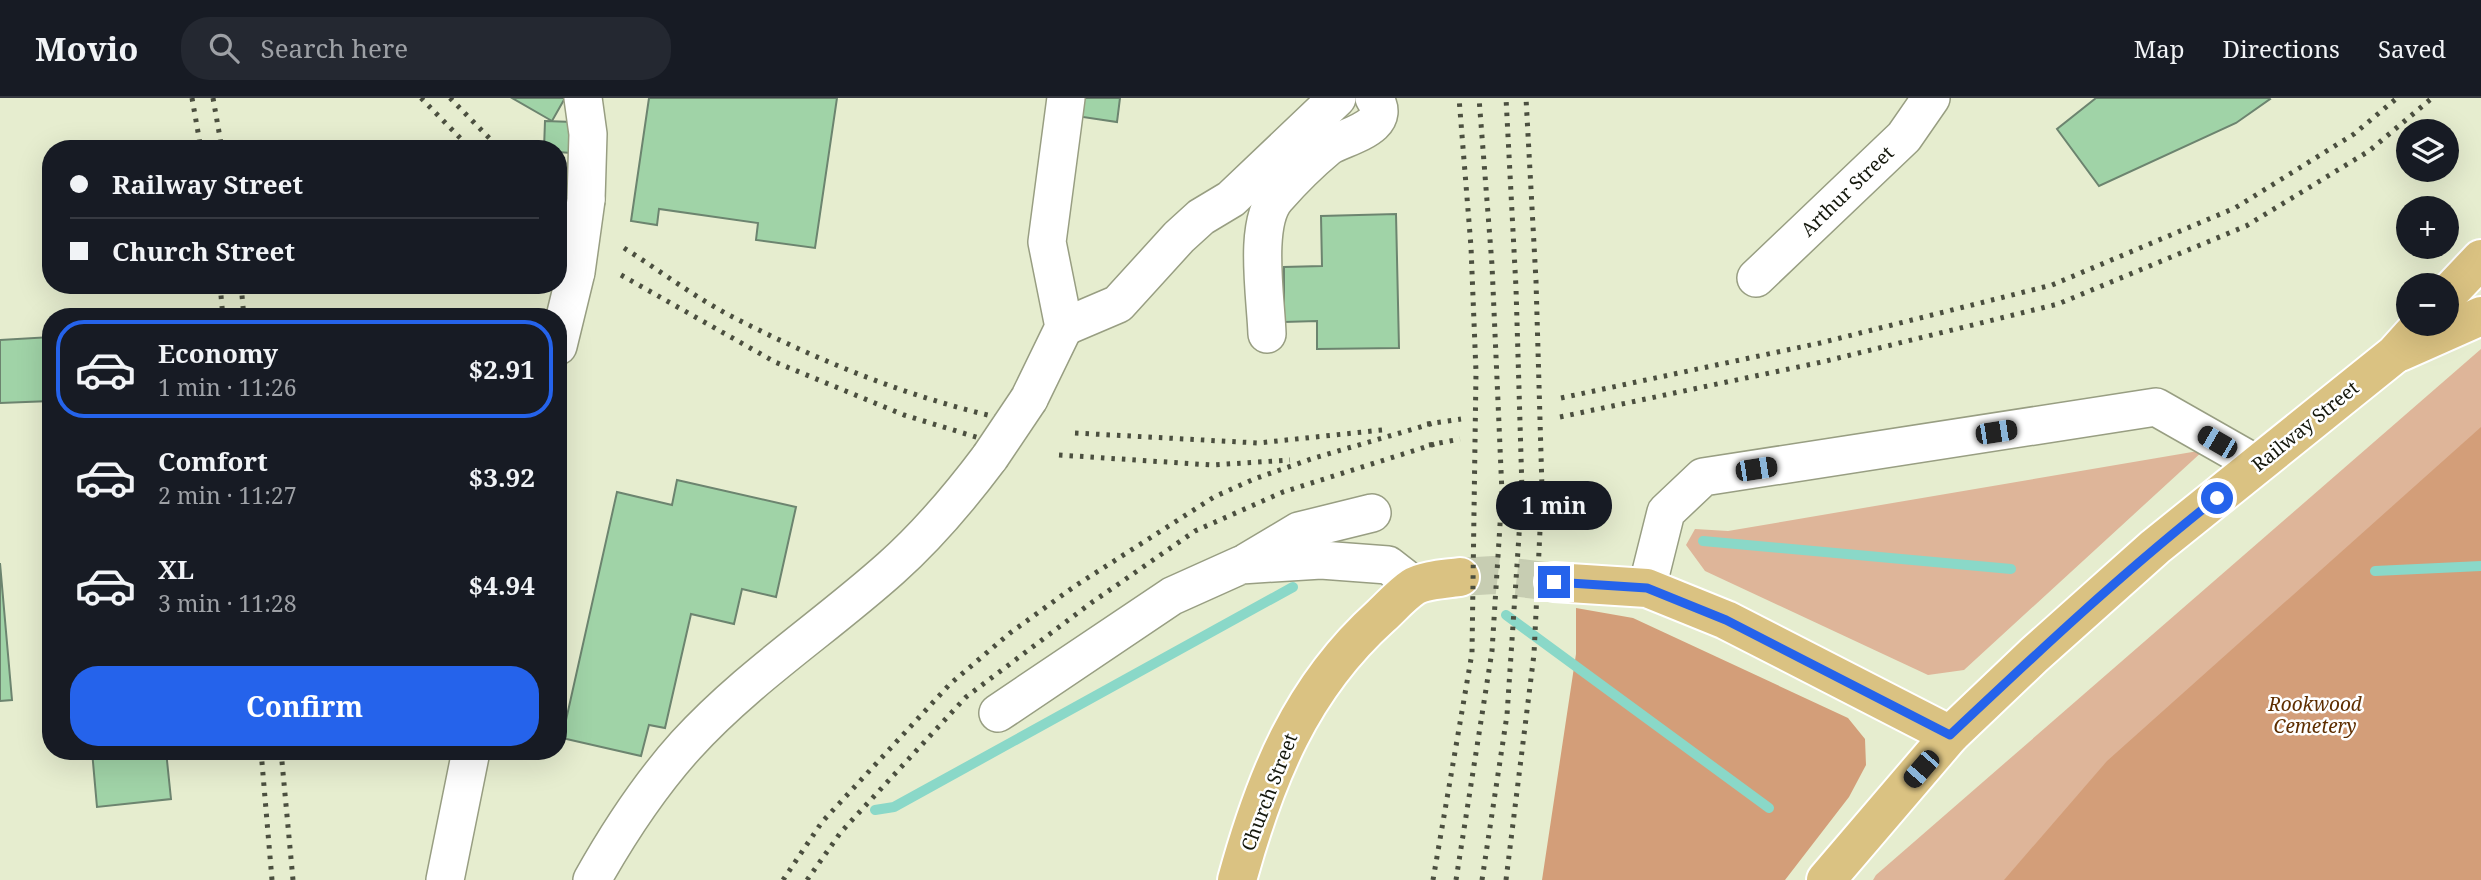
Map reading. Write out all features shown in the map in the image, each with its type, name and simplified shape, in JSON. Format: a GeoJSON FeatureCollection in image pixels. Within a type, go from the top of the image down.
{"type":"FeatureCollection","features":[{"type":"Feature","properties":{"kind":"main road"},"geometry":{"type":"LineString","coordinates":[[2459,282],[2481,259]]}},
{"type":"Feature","properties":{"kind":"main road","name":"Railway Street"},"geometry":{"type":"LineString","coordinates":[[2395,354],[2481,316]]}},
{"type":"Feature","properties":{"kind":"main road","name":"Railway Street"},"geometry":{"type":"LineString","coordinates":[[1826,880],[1950,735],[2034,655],[2155,547],[2395,354],[2411,336]]}},
{"type":"Feature","properties":{"kind":"main road","name":"Church Street"},"geometry":{"type":"LineString","coordinates":[[1237,880],[1254,819],[1283,747],[1316,689],[1358,636],[1415,586],[1460,577]]}},
{"type":"Feature","properties":{"kind":"main road"},"geometry":{"type":"LineString","coordinates":[[1554,582],[1647,588],[1726,620],[1950,735]]}},
{"type":"Feature","properties":{"kind":"street"},"geometry":{"type":"LineString","coordinates":[[567,309],[576,272],[586,200],[588,134],[583,98]]}},
{"type":"Feature","properties":{"kind":"street"},"geometry":{"type":"LineString","coordinates":[[592,880],[616,837],[687,745],[790,650],[892,567],[953,506],[1029,399],[1065,327],[1046,242],[1066,98]]}},
{"type":"Feature","properties":{"kind":"street"},"geometry":{"type":"LineString","coordinates":[[1065,327],[1118,304],[1201,217],[1231,199],[1337,98]]}},
{"type":"Feature","properties":{"kind":"street"},"geometry":{"type":"LineString","coordinates":[[1267,334],[1263,224],[1274,200],[1328,146],[1365,131],[1374,121],[1378,109],[1374,98]]}},
{"type":"Feature","properties":{"kind":"street","name":"Arthur Street"},"geometry":{"type":"LineString","coordinates":[[1756,278],[1904,137],[1931,98]]}},
{"type":"Feature","properties":{"kind":"street"},"geometry":{"type":"LineString","coordinates":[[1647,588],[1666,512],[1703,477],[2155,407],[2258,465]]}},
{"type":"Feature","properties":{"kind":"street"},"geometry":{"type":"LineString","coordinates":[[998,713],[1172,596],[1241,565],[1299,531],[1372,513]]}},
{"type":"Feature","properties":{"kind":"street"},"geometry":{"type":"LineString","coordinates":[[1241,565],[1321,560],[1388,565],[1415,586]]}},
{"type":"Feature","properties":{"kind":"street"},"geometry":{"type":"LineString","coordinates":[[445,880],[469,760]]}},
{"type":"Feature","properties":{"kind":"green space","name":"Rookwood Cemetery"},"geometry":{"type":"Polygon","coordinates":[[[2481,349],[2481,880],[1873,880],[1876,875],[2481,349]]]}},
{"type":"Feature","properties":{"kind":"green space","name":"Rookwood Cemetery"},"geometry":{"type":"Polygon","coordinates":[[[2481,427],[2481,880],[2004,880],[2107,761],[2481,427]]]}},
{"type":"Feature","properties":{"kind":"green space"},"geometry":{"type":"Polygon","coordinates":[[[2204,450],[1964,670],[1928,675],[1705,571],[1686,545],[1695,529],[1728,531],[2204,450]]]}},
{"type":"Feature","properties":{"kind":"green space"},"geometry":{"type":"Polygon","coordinates":[[[1576,608],[1633,618],[1848,718],[1865,739],[1866,765],[1849,797],[1785,880],[1542,880],[1576,654],[1576,608]]]}},
{"type":"Feature","properties":{"kind":"building"},"geometry":{"type":"Polygon","coordinates":[[[512,98],[565,98],[552,121],[512,98]]]}},
{"type":"Feature","properties":{"kind":"building"},"geometry":{"type":"Polygon","coordinates":[[[649,98],[837,98],[815,248],[756,240],[758,223],[659,209],[657,225],[631,221],[649,98]]]}},
{"type":"Feature","properties":{"kind":"building"},"geometry":{"type":"Polygon","coordinates":[[[1078,98],[1120,98],[1117,122],[1076,116],[1078,98]]]}},
{"type":"Feature","properties":{"kind":"building"},"geometry":{"type":"Polygon","coordinates":[[[2096,98],[2270,99],[2236,123],[2099,186],[2057,129],[2096,98]]]}},
{"type":"Feature","properties":{"kind":"building"},"geometry":{"type":"Polygon","coordinates":[[[545,121],[573,122],[571,153],[567,153],[567,140],[544,140],[545,121]]]}},
{"type":"Feature","properties":{"kind":"building"},"geometry":{"type":"Polygon","coordinates":[[[1396,214],[1399,348],[1317,349],[1317,321],[1284,322],[1284,267],[1322,266],[1321,216],[1396,214]]]}},
{"type":"Feature","properties":{"kind":"building"},"geometry":{"type":"Polygon","coordinates":[[[42,338],[42,401],[0,403],[0,340],[42,338]]]}},
{"type":"Feature","properties":{"kind":"building"},"geometry":{"type":"Polygon","coordinates":[[[677,480],[796,507],[776,597],[742,589],[734,624],[691,614],[665,728],[649,725],[641,756],[567,739],[567,716],[617,492],[672,505],[677,480]]]}},
{"type":"Feature","properties":{"kind":"building"},"geometry":{"type":"Polygon","coordinates":[[[0,563],[12,700],[0,701],[0,563]]]}},
{"type":"Feature","properties":{"kind":"building"},"geometry":{"type":"Polygon","coordinates":[[[93,760],[167,760],[171,799],[97,807],[93,760]]]}},
{"type":"Feature","properties":{"kind":"waterway"},"geometry":{"type":"LineString","coordinates":[[1703,541],[2011,569]]}},
{"type":"Feature","properties":{"kind":"waterway"},"geometry":{"type":"LineString","coordinates":[[2375,571],[2481,566]]}},
{"type":"Feature","properties":{"kind":"waterway"},"geometry":{"type":"LineString","coordinates":[[875,810],[894,807],[1293,587]]}},
{"type":"Feature","properties":{"kind":"waterway"},"geometry":{"type":"LineString","coordinates":[[1506,615],[1769,808]]}},
{"type":"Feature","properties":{"kind":"tunnel"},"geometry":{"type":"LineString","coordinates":[[1460,577],[1494,575],[1554,582]]}},
{"type":"Feature","properties":{"kind":"railway"},"geometry":{"type":"LineString","coordinates":[[192,98],[199,140]]}},
{"type":"Feature","properties":{"kind":"railway"},"geometry":{"type":"LineString","coordinates":[[213,98],[220,140]]}},
{"type":"Feature","properties":{"kind":"railway"},"geometry":{"type":"LineString","coordinates":[[421,98],[462,140]]}},
{"type":"Feature","properties":{"kind":"railway"},"geometry":{"type":"LineString","coordinates":[[450,98],[491,140]]}},
{"type":"Feature","properties":{"kind":"railway"},"geometry":{"type":"LineString","coordinates":[[1433,880],[1472,653],[1476,372],[1471,247],[1459,98]]}},
{"type":"Feature","properties":{"kind":"railway"},"geometry":{"type":"LineString","coordinates":[[1456,880],[1492,651],[1502,493],[1492,265],[1479,98]]}},
{"type":"Feature","properties":{"kind":"railway"},"geometry":{"type":"LineString","coordinates":[[1482,880],[1507,715],[1522,490],[1516,288],[1506,98]]}},
{"type":"Feature","properties":{"kind":"railway"},"geometry":{"type":"LineString","coordinates":[[1506,880],[1534,654],[1542,489],[1536,281],[1526,98]]}},
{"type":"Feature","properties":{"kind":"railway"},"geometry":{"type":"LineString","coordinates":[[1561,398],[1820,343],[2052,285],[2235,208],[2354,134],[2397,98]]}},
{"type":"Feature","properties":{"kind":"railway"},"geometry":{"type":"LineString","coordinates":[[1560,417],[1822,362],[2058,304],[2246,226],[2369,151],[2432,98]]}},
{"type":"Feature","properties":{"kind":"railway"},"geometry":{"type":"LineString","coordinates":[[567,206],[577,214]]}},
{"type":"Feature","properties":{"kind":"railway"},"geometry":{"type":"LineString","coordinates":[[567,235],[573,240]]}},
{"type":"Feature","properties":{"kind":"railway"},"geometry":{"type":"LineString","coordinates":[[624,248],[716,308],[797,348],[904,391],[1015,421]]}},
{"type":"Feature","properties":{"kind":"railway"},"geometry":{"type":"LineString","coordinates":[[621,275],[775,362],[904,415],[999,444]]}},
{"type":"Feature","properties":{"kind":"railway"},"geometry":{"type":"LineString","coordinates":[[221,294],[222,308]]}},
{"type":"Feature","properties":{"kind":"railway"},"geometry":{"type":"LineString","coordinates":[[242,294],[243,308]]}},
{"type":"Feature","properties":{"kind":"railway"},"geometry":{"type":"LineString","coordinates":[[1427,424],[1461,419]]}},
{"type":"Feature","properties":{"kind":"railway"},"geometry":{"type":"LineString","coordinates":[[783,880],[822,822],[950,684],[1010,633],[1075,586],[1214,497],[1254,479],[1314,458],[1434,423]]}},
{"type":"Feature","properties":{"kind":"railway"},"geometry":{"type":"LineString","coordinates":[[1075,433],[1258,443],[1382,430]]}},
{"type":"Feature","properties":{"kind":"railway"},"geometry":{"type":"LineString","coordinates":[[1429,445],[1460,439]]}},
{"type":"Feature","properties":{"kind":"railway"},"geometry":{"type":"LineString","coordinates":[[807,880],[841,832],[966,697],[1091,603],[1195,531],[1283,492],[1438,443]]}},
{"type":"Feature","properties":{"kind":"railway"},"geometry":{"type":"LineString","coordinates":[[1059,455],[1212,465],[1290,460]]}},
{"type":"Feature","properties":{"kind":"railway"},"geometry":{"type":"LineString","coordinates":[[262,760],[272,880]]}},
{"type":"Feature","properties":{"kind":"railway"},"geometry":{"type":"LineString","coordinates":[[282,760],[293,880]]}},
{"type":"Feature","properties":{"kind":"route"},"geometry":{"type":"LineString","coordinates":[[1554,582],[1647,588],[1726,620],[1950,735],[2034,655],[2155,547],[2217,498]]}}]}
